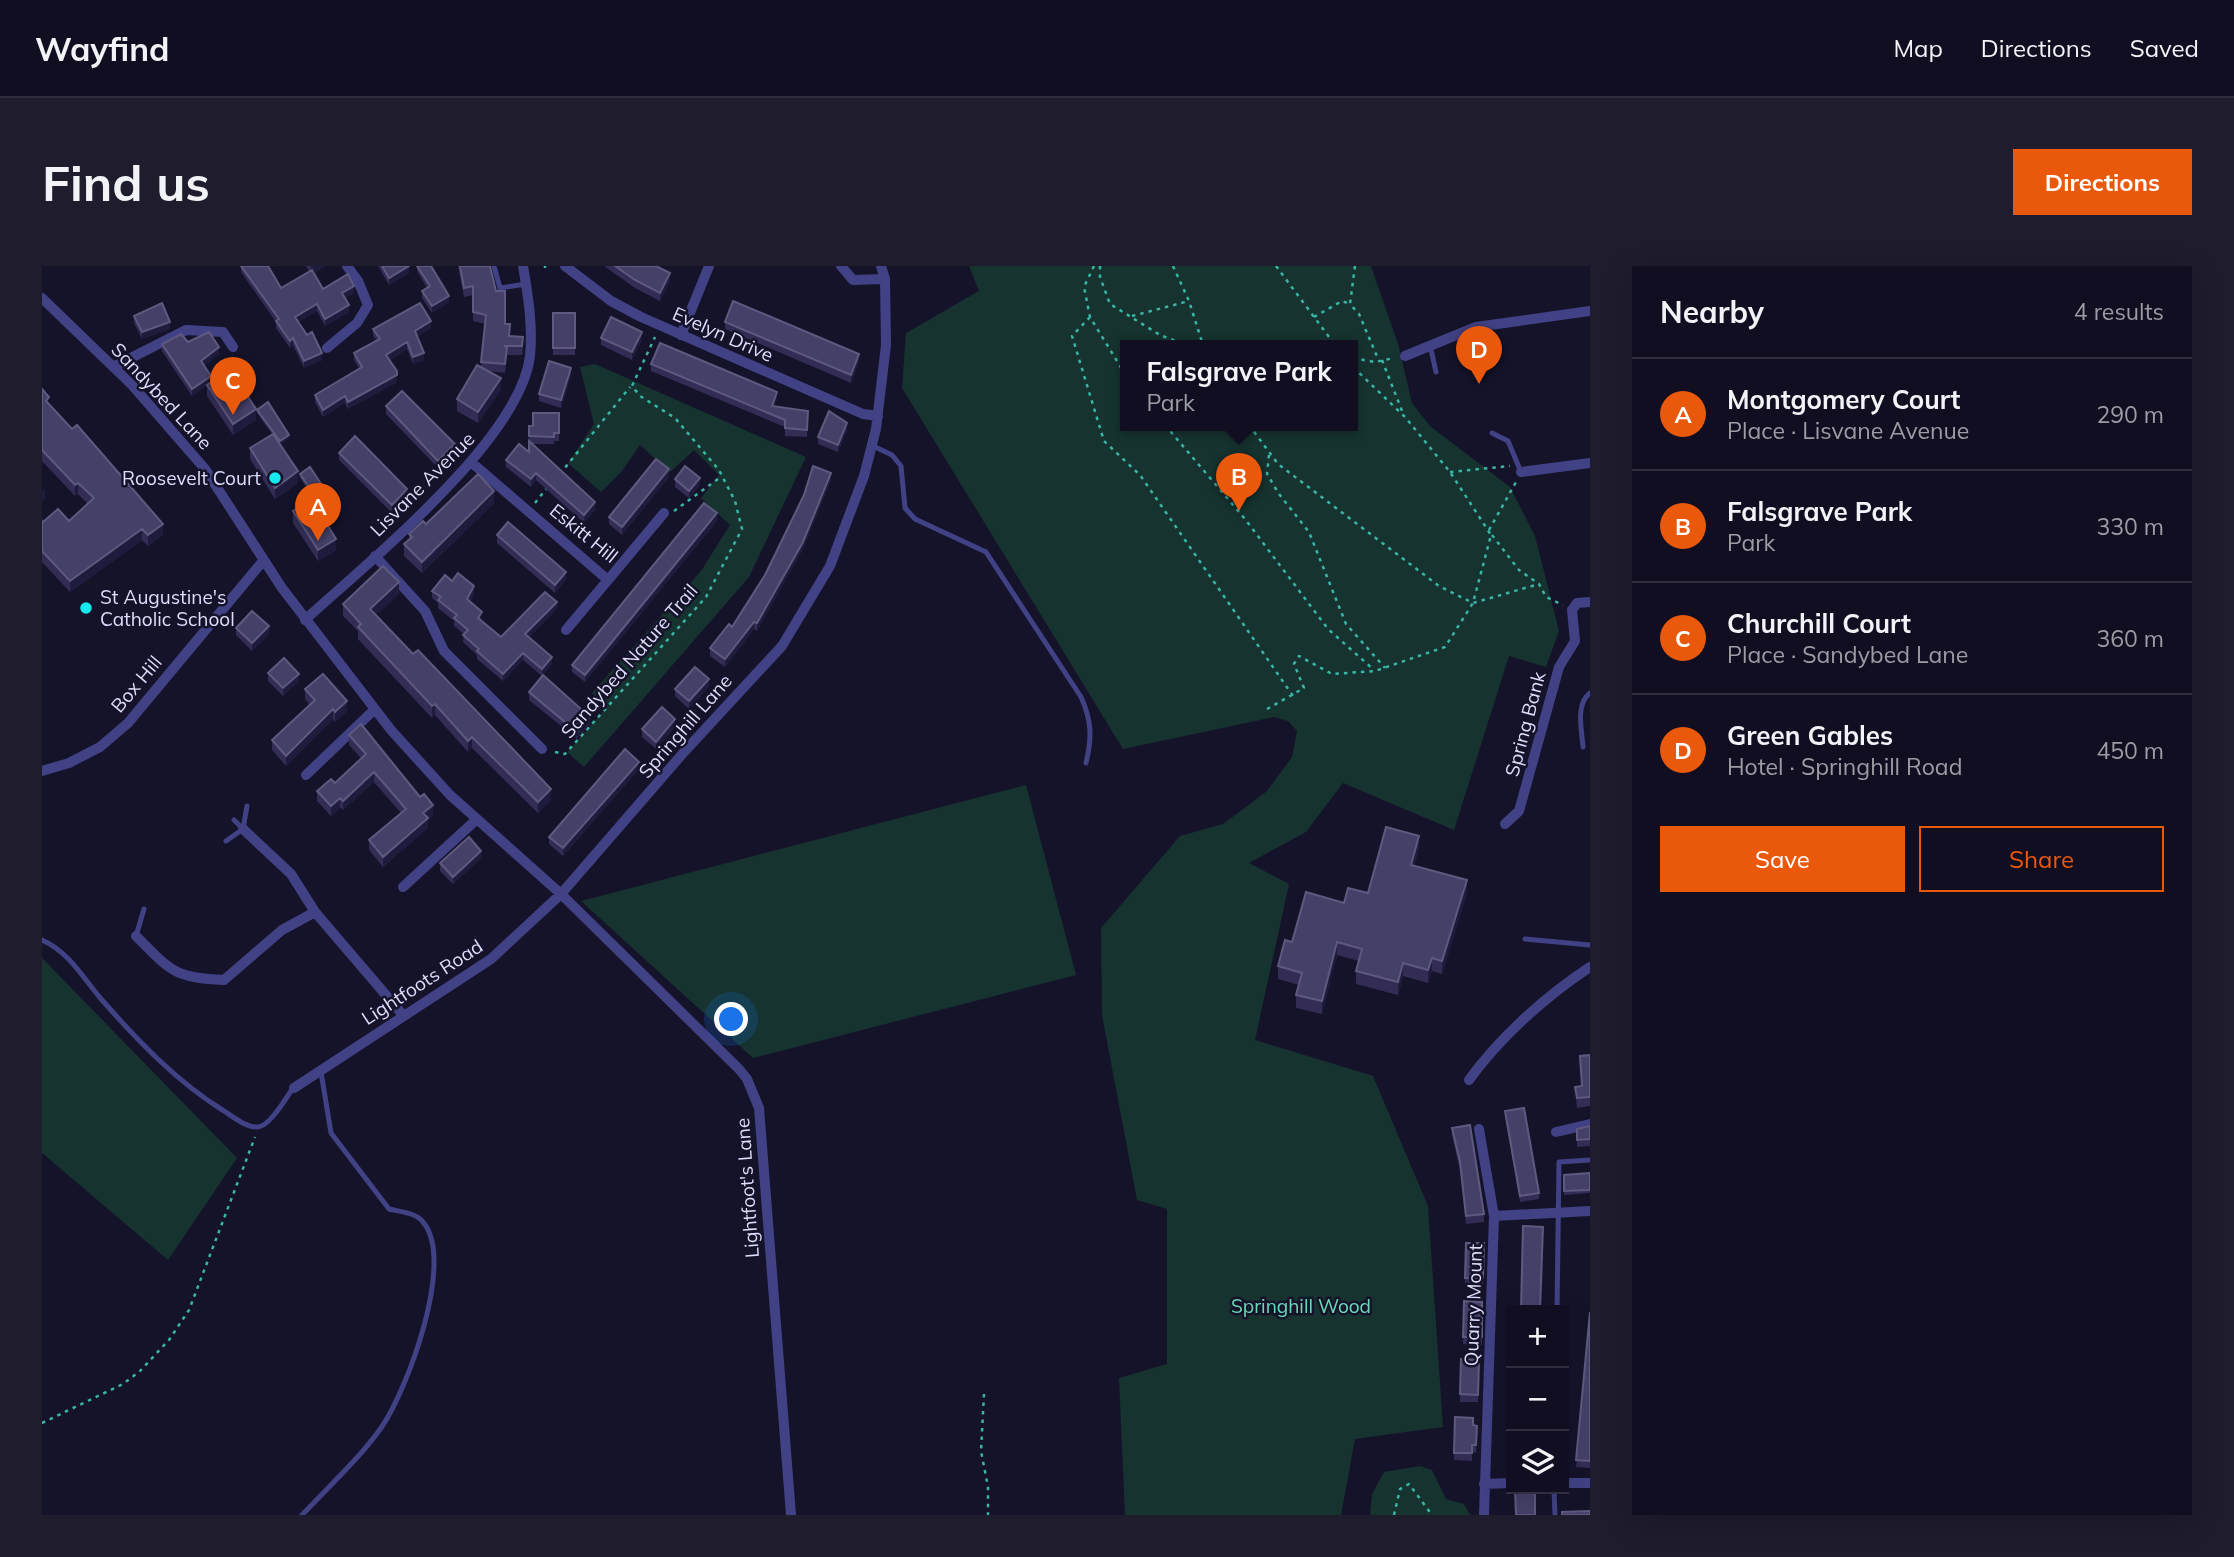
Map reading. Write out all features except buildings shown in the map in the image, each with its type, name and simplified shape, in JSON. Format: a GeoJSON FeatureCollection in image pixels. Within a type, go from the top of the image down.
{"type":"FeatureCollection","features":[{"type":"Feature","properties":{"kind":"street"},"geometry":{"type":"LineString","coordinates":[[327,348],[357,323],[368,305],[358,281],[347,266]]}},
{"type":"Feature","properties":{"kind":"street","name":"Lisvane Avenue"},"geometry":{"type":"LineString","coordinates":[[305,620],[471,462],[496,433],[530,358],[531,310],[523,266]]}},
{"type":"Feature","properties":{"kind":"street","name":"Evelyn Drive"},"geometry":{"type":"LineString","coordinates":[[565,266],[611,301],[661,326],[863,414],[878,416]]}},
{"type":"Feature","properties":{"kind":"street"},"geometry":{"type":"LineString","coordinates":[[681,335],[709,266]]}},
{"type":"Feature","properties":{"kind":"street"},"geometry":{"type":"LineString","coordinates":[[841,266],[853,280],[885,279]]}},
{"type":"Feature","properties":{"kind":"street","name":"Springhill Lane"},"geometry":{"type":"LineString","coordinates":[[561,894],[684,752],[782,646],[830,566],[847,527],[873,446],[886,345],[885,279],[881,266]]}},
{"type":"Feature","properties":{"kind":"street","name":"Sandybed Lane"},"geometry":{"type":"LineString","coordinates":[[42,298],[132,385],[205,470],[263,561],[374,709]]}},
{"type":"Feature","properties":{"kind":"street"},"geometry":{"type":"LineString","coordinates":[[1405,356],[1476,327],[1590,311]]}},
{"type":"Feature","properties":{"kind":"street"},"geometry":{"type":"LineString","coordinates":[[113,367],[186,330],[223,332],[233,347]]}},
{"type":"Feature","properties":{"kind":"street","name":"Eskitt Hill"},"geometry":{"type":"LineString","coordinates":[[471,462],[608,580],[664,513]]}},
{"type":"Feature","properties":{"kind":"street"},"geometry":{"type":"LineString","coordinates":[[1521,472],[1590,463]]}},
{"type":"Feature","properties":{"kind":"street"},"geometry":{"type":"LineString","coordinates":[[374,556],[425,611],[444,651],[542,749]]}},
{"type":"Feature","properties":{"kind":"street","name":"Box Hill"},"geometry":{"type":"LineString","coordinates":[[42,771],[69,763],[100,747],[128,723],[263,561]]}},
{"type":"Feature","properties":{"kind":"street"},"geometry":{"type":"LineString","coordinates":[[566,630],[608,580]]}},
{"type":"Feature","properties":{"kind":"street"},"geometry":{"type":"LineString","coordinates":[[1572,610],[1577,603],[1590,602]]}},
{"type":"Feature","properties":{"kind":"street","name":"Spring Bank"},"geometry":{"type":"LineString","coordinates":[[1505,824],[1519,811],[1559,667],[1575,641],[1572,610]]}},
{"type":"Feature","properties":{"kind":"street"},"geometry":{"type":"LineString","coordinates":[[500,706],[509,697]]}},
{"type":"Feature","properties":{"kind":"street"},"geometry":{"type":"LineString","coordinates":[[306,775],[374,709],[450,795],[561,894]]}},
{"type":"Feature","properties":{"kind":"street"},"geometry":{"type":"LineString","coordinates":[[403,887],[477,819]]}},
{"type":"Feature","properties":{"kind":"street"},"geometry":{"type":"LineString","coordinates":[[243,829],[291,874],[315,912],[403,1015]]}},
{"type":"Feature","properties":{"kind":"street","name":"Lightfoots Road"},"geometry":{"type":"LineString","coordinates":[[294,1088],[491,959],[561,894]]}},
{"type":"Feature","properties":{"kind":"street","name":"Lightfoot's Lane"},"geometry":{"type":"LineString","coordinates":[[561,894],[739,1069],[753,1091],[759,1108],[791,1515]]}},
{"type":"Feature","properties":{"kind":"street"},"geometry":{"type":"LineString","coordinates":[[136,936],[162,962],[186,979],[224,980],[282,930],[315,912]]}},
{"type":"Feature","properties":{"kind":"street"},"geometry":{"type":"LineString","coordinates":[[1469,1080],[1481,1063],[1561,986],[1590,967]]}},
{"type":"Feature","properties":{"kind":"street"},"geometry":{"type":"LineString","coordinates":[[1556,1132],[1590,1124]]}},
{"type":"Feature","properties":{"kind":"street","name":"Quarry Mount"},"geometry":{"type":"LineString","coordinates":[[1479,1129],[1494,1216],[1484,1515]]}},
{"type":"Feature","properties":{"kind":"street"},"geometry":{"type":"LineString","coordinates":[[1494,1216],[1590,1211]]}},
{"type":"Feature","properties":{"kind":"street"},"geometry":{"type":"LineString","coordinates":[[1485,1483],[1506,1483]]}},
{"type":"Feature","properties":{"kind":"street"},"geometry":{"type":"LineString","coordinates":[[1569,1483],[1590,1483]]}},
{"type":"Feature","properties":{"kind":"lane"},"geometry":{"type":"LineString","coordinates":[[494,266],[499,288],[526,284]]}},
{"type":"Feature","properties":{"kind":"lane"},"geometry":{"type":"LineString","coordinates":[[1430,345],[1437,372]]}},
{"type":"Feature","properties":{"kind":"lane"},"geometry":{"type":"LineString","coordinates":[[1492,433],[1508,442],[1521,472]]}},
{"type":"Feature","properties":{"kind":"lane"},"geometry":{"type":"LineString","coordinates":[[873,446],[892,456],[901,466],[903,502],[915,519],[982,548],[1012,590],[1081,697],[1088,713],[1091,727],[1086,763]]}},
{"type":"Feature","properties":{"kind":"lane"},"geometry":{"type":"LineString","coordinates":[[1583,747],[1581,712],[1583,700],[1590,693]]}},
{"type":"Feature","properties":{"kind":"lane"},"geometry":{"type":"LineString","coordinates":[[226,841],[243,829],[247,806]]}},
{"type":"Feature","properties":{"kind":"lane"},"geometry":{"type":"LineString","coordinates":[[234,820],[243,829]]}},
{"type":"Feature","properties":{"kind":"lane"},"geometry":{"type":"LineString","coordinates":[[136,936],[144,909]]}},
{"type":"Feature","properties":{"kind":"lane"},"geometry":{"type":"LineString","coordinates":[[1525,939],[1590,945]]}},
{"type":"Feature","properties":{"kind":"lane"},"geometry":{"type":"LineString","coordinates":[[42,940],[55,946],[71,961],[101,999],[160,1062],[203,1097],[249,1126],[264,1125],[294,1088]]}},
{"type":"Feature","properties":{"kind":"lane"},"geometry":{"type":"LineString","coordinates":[[302,1515],[382,1427],[403,1384],[424,1328],[429,1310],[433,1264],[431,1237],[424,1223],[413,1214],[389,1209],[331,1133],[320,1069]]}},
{"type":"Feature","properties":{"kind":"lane"},"geometry":{"type":"LineString","coordinates":[[1557,1305],[1559,1162],[1590,1160]]}},
{"type":"Feature","properties":{"kind":"lane"},"geometry":{"type":"LineString","coordinates":[[1554,1494],[1555,1515]]}},
{"type":"Feature","properties":{"kind":"path"},"geometry":{"type":"LineString","coordinates":[[1094,266],[1084,287],[1090,317],[1120,366]]}},
{"type":"Feature","properties":{"kind":"path"},"geometry":{"type":"LineString","coordinates":[[1100,266],[1100,277],[1110,304],[1160,335],[1173,340]]}},
{"type":"Feature","properties":{"kind":"path"},"geometry":{"type":"LineString","coordinates":[[1172,266],[1189,301],[1201,340]]}},
{"type":"Feature","properties":{"kind":"path"},"geometry":{"type":"LineString","coordinates":[[1276,266],[1331,340]]}},
{"type":"Feature","properties":{"kind":"path"},"geometry":{"type":"LineString","coordinates":[[1350,304],[1355,266]]}},
{"type":"Feature","properties":{"kind":"path"},"geometry":{"type":"LineString","coordinates":[[1131,317],[1189,301]]}},
{"type":"Feature","properties":{"kind":"path"},"geometry":{"type":"LineString","coordinates":[[1314,317],[1342,301],[1350,304],[1359,314],[1405,417]]}},
{"type":"Feature","properties":{"kind":"path"},"geometry":{"type":"LineString","coordinates":[[1090,317],[1072,336],[1104,441],[1140,475],[1293,696]]}},
{"type":"Feature","properties":{"kind":"path"},"geometry":{"type":"LineString","coordinates":[[559,474],[621,394],[632,386],[661,326]]}},
{"type":"Feature","properties":{"kind":"path"},"geometry":{"type":"LineString","coordinates":[[1358,359],[1381,361],[1405,356]]}},
{"type":"Feature","properties":{"kind":"path"},"geometry":{"type":"LineString","coordinates":[[1358,372],[1405,417],[1450,472],[1491,535],[1518,570],[1539,584],[1546,597],[1572,610]]}},
{"type":"Feature","properties":{"kind":"path","name":"Sandybed Nature Trail"},"geometry":{"type":"LineString","coordinates":[[542,749],[565,754],[706,597],[742,529],[735,501],[723,475],[675,418],[640,396],[632,386]]}},
{"type":"Feature","properties":{"kind":"path"},"geometry":{"type":"LineString","coordinates":[[1170,431],[1245,519],[1328,629],[1375,671]]}},
{"type":"Feature","properties":{"kind":"path"},"geometry":{"type":"LineString","coordinates":[[1254,431],[1278,464],[1439,586],[1473,603],[1539,584]]}},
{"type":"Feature","properties":{"kind":"path"},"geometry":{"type":"LineString","coordinates":[[1270,453],[1267,474],[1309,532],[1346,624],[1385,668]]}},
{"type":"Feature","properties":{"kind":"path"},"geometry":{"type":"LineString","coordinates":[[1450,472],[1510,466],[1521,472],[1489,530]]}},
{"type":"Feature","properties":{"kind":"path"},"geometry":{"type":"LineString","coordinates":[[664,513],[677,511],[723,475]]}},
{"type":"Feature","properties":{"kind":"path"},"geometry":{"type":"LineString","coordinates":[[528,511],[551,484]]}},
{"type":"Feature","properties":{"kind":"path"},"geometry":{"type":"LineString","coordinates":[[1267,709],[1304,688],[1294,664],[1299,656],[1332,674],[1375,671],[1445,647],[1473,603],[1491,535]]}},
{"type":"Feature","properties":{"kind":"path"},"geometry":{"type":"LineString","coordinates":[[42,1423],[122,1384],[140,1371],[169,1340],[189,1310],[259,1127]]}},
{"type":"Feature","properties":{"kind":"path"},"geometry":{"type":"LineString","coordinates":[[984,1395],[981,1451],[988,1487],[988,1515]]}},
{"type":"Feature","properties":{"kind":"path"},"geometry":{"type":"LineString","coordinates":[[1394,1515],[1400,1489],[1409,1484],[1432,1515]]}},
{"type":"Feature","properties":{"kind":"green space","name":"Springhill Wood"},"geometry":{"type":"Polygon","coordinates":[[[969,266],[1371,266],[1398,344],[1412,403],[1430,426],[1510,487],[1535,536],[1559,631],[1546,667],[1509,656],[1454,830],[1343,783],[1306,832],[1249,863],[1289,884],[1255,1040],[1373,1076],[1428,1206],[1443,1427],[1355,1439],[1341,1515],[1125,1515],[1119,1378],[1167,1364],[1167,1209],[1137,1200],[1102,1015],[1101,928],[1180,836],[1223,824],[1267,791],[1292,757],[1297,731],[1288,721],[1274,717],[1123,749],[902,388],[906,333],[979,291],[969,266]]]}},
{"type":"Feature","properties":{"kind":"green space"},"geometry":{"type":"Polygon","coordinates":[[[595,364],[806,457],[749,577],[584,767],[567,752],[607,707],[592,693],[701,571],[730,525],[701,498],[719,475],[694,450],[670,472],[640,445],[622,471],[601,492],[568,463],[594,424],[580,367],[595,364]]]}},
{"type":"Feature","properties":{"kind":"green space"},"geometry":{"type":"Polygon","coordinates":[[[1026,785],[1076,975],[753,1058],[581,901],[1026,785]]]}},
{"type":"Feature","properties":{"kind":"green space"},"geometry":{"type":"Polygon","coordinates":[[[42,958],[237,1158],[168,1260],[42,1153],[42,958]]]}},
{"type":"Feature","properties":{"kind":"green space"},"geometry":{"type":"Polygon","coordinates":[[[1420,1466],[1432,1470],[1446,1499],[1464,1504],[1470,1515],[1370,1515],[1372,1494],[1384,1472],[1420,1466]]]}},
{"type":"Feature","properties":{"kind":"place","name":"Green Gables"},"geometry":{"type":"Point","coordinates":[1479,384]}},
{"type":"Feature","properties":{"kind":"place","name":"Churchill Court"},"geometry":{"type":"Point","coordinates":[233,415]}},
{"type":"Feature","properties":{"kind":"place","name":"Roosevelt Court"},"geometry":{"type":"Point","coordinates":[275,478]}},
{"type":"Feature","properties":{"kind":"place","name":"Falsgrave Park"},"geometry":{"type":"Point","coordinates":[1239,511]}},
{"type":"Feature","properties":{"kind":"place","name":"Montgomery Court"},"geometry":{"type":"Point","coordinates":[318,541]}},
{"type":"Feature","properties":{"kind":"place","name":"St Augustine's Catholic School"},"geometry":{"type":"Point","coordinates":[86,608]}}]}
